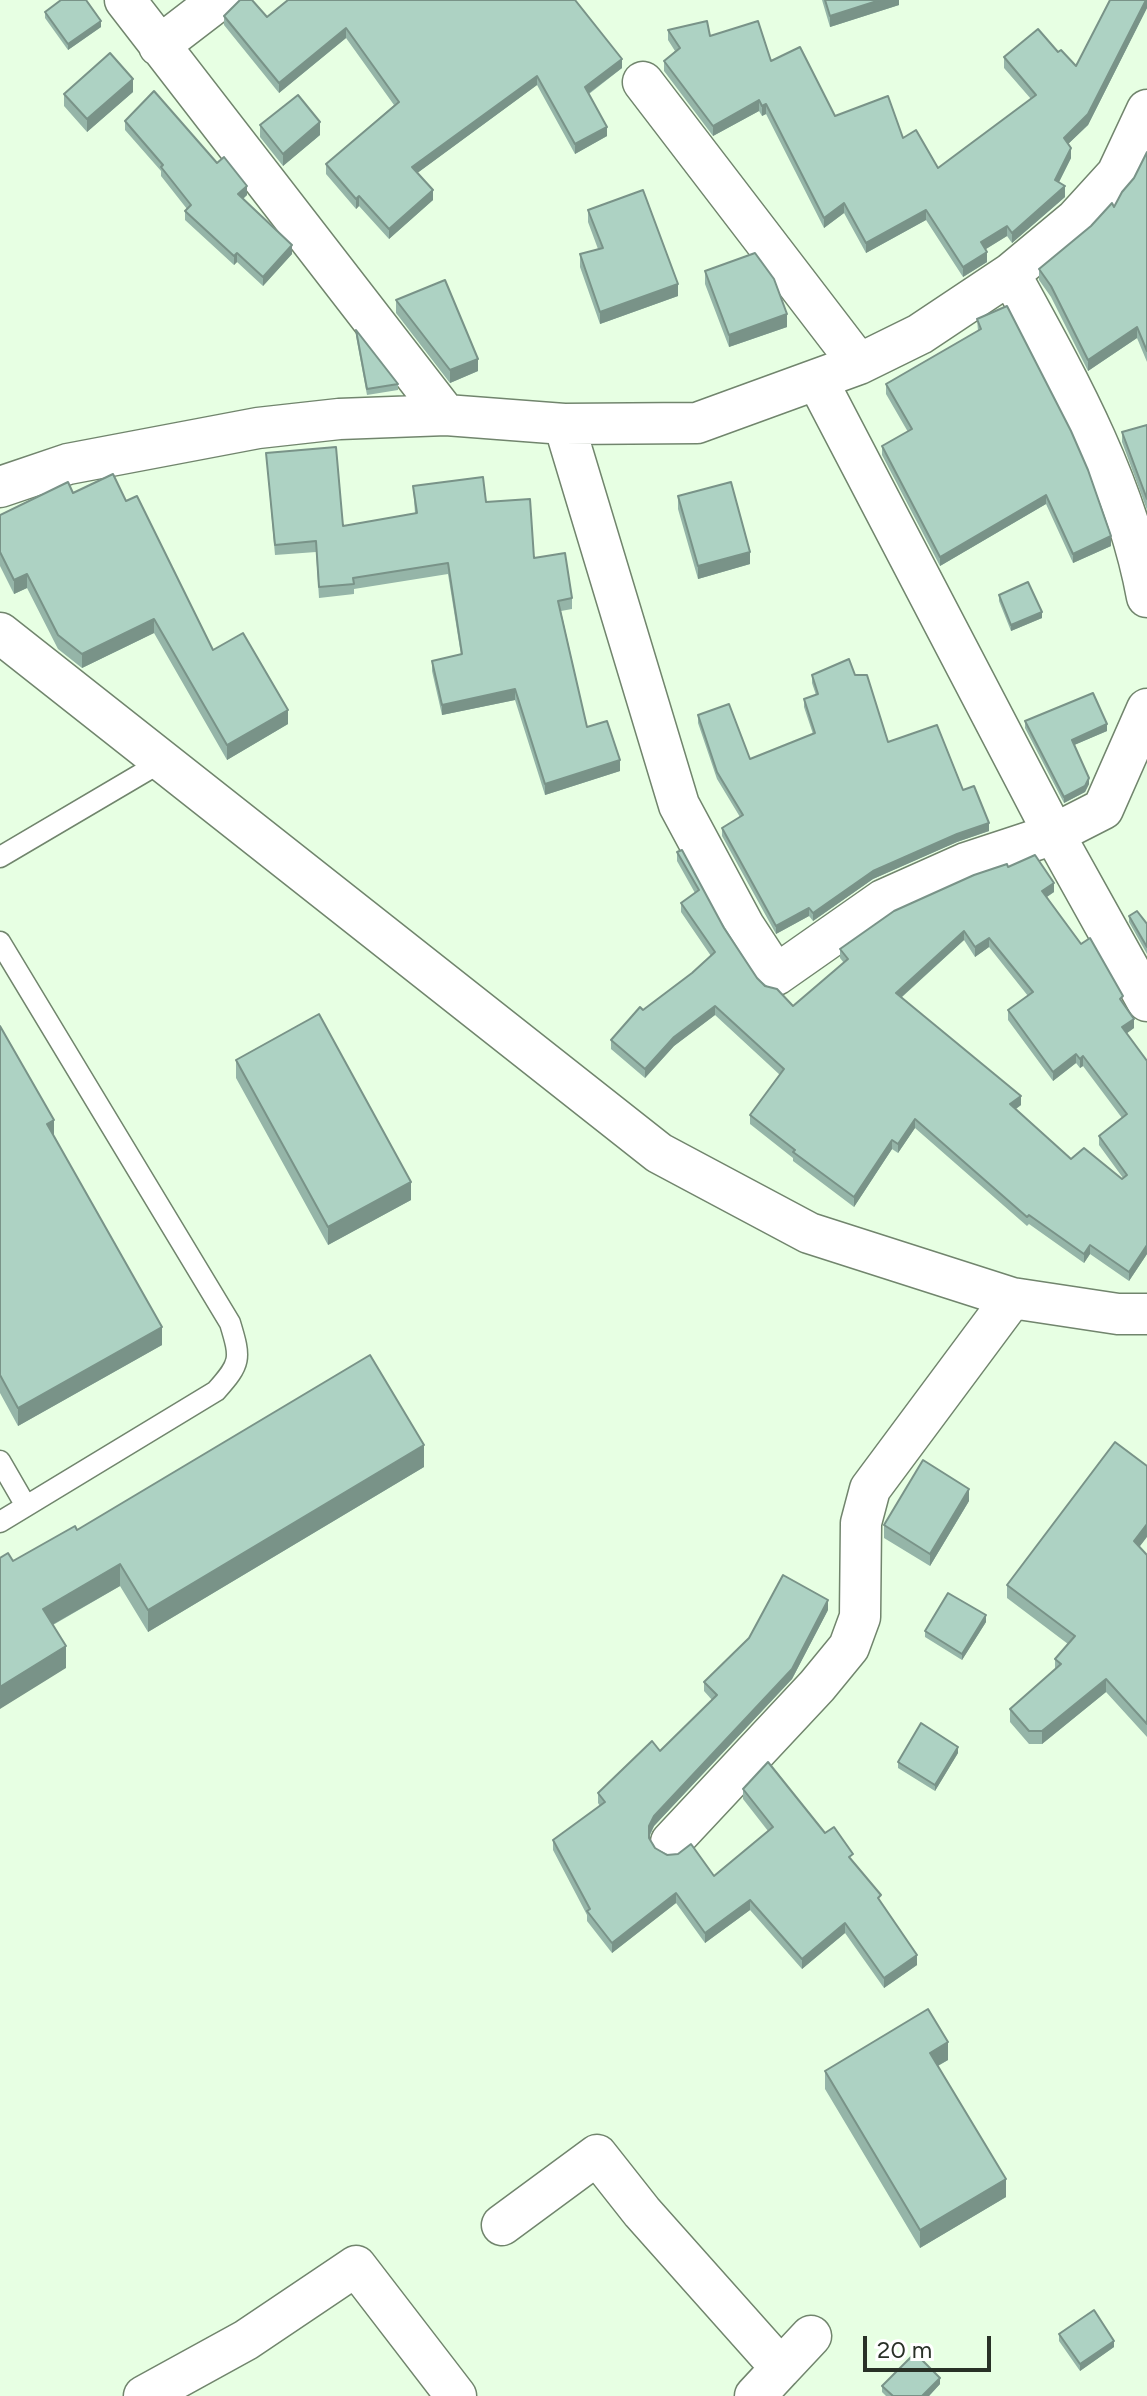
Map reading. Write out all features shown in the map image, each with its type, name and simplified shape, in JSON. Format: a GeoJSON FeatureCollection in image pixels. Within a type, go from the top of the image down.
{"type":"FeatureCollection","features":[{"type":"Feature","properties":{"kind":"street"},"geometry":{"type":"LineString","coordinates":[[125,0],[446,415]]}},
{"type":"Feature","properties":{"kind":"street"},"geometry":{"type":"LineString","coordinates":[[159,46],[219,0]]}},
{"type":"Feature","properties":{"kind":"street"},"geometry":{"type":"LineString","coordinates":[[643,82],[859,364]]}},
{"type":"Feature","properties":{"kind":"street"},"geometry":{"type":"LineString","coordinates":[[0,487],[68,464],[258,428],[339,419],[446,415],[564,424],[697,423],[859,364],[920,334],[1010,274],[1076,219],[1117,174],[1147,110]]}},
{"type":"Feature","properties":{"kind":"street"},"geometry":{"type":"LineString","coordinates":[[1010,274],[1091,428],[1141,564],[1147,597]]}},
{"type":"Feature","properties":{"kind":"street"},"geometry":{"type":"LineString","coordinates":[[817,380],[1054,834],[1147,1001]]}},
{"type":"Feature","properties":{"kind":"street"},"geometry":{"type":"LineString","coordinates":[[564,424],[679,805],[744,926],[776,975],[883,900],[966,863],[1054,834],[1103,809],[1147,709]]}},
{"type":"Feature","properties":{"kind":"street"},"geometry":{"type":"LineString","coordinates":[[0,633],[659,1153],[809,1233],[1012,1298],[1118,1314],[1147,1314]]}},
{"type":"Feature","properties":{"kind":"street"},"geometry":{"type":"LineString","coordinates":[[671,1842],[817,1686],[849,1647],[860,1617],[861,1523],[870,1489],[1012,1298]]}},
{"type":"Feature","properties":{"kind":"street"},"geometry":{"type":"LineString","coordinates":[[502,2225],[597,2155],[768,2382],[811,2336]]}},
{"type":"Feature","properties":{"kind":"street"},"geometry":{"type":"LineString","coordinates":[[144,2396],[246,2340],[356,2266],[439,2389]]}},
{"type":"Feature","properties":{"kind":"lane"},"geometry":{"type":"LineString","coordinates":[[0,857],[163,761]]}},
{"type":"Feature","properties":{"kind":"lane"},"geometry":{"type":"LineString","coordinates":[[0,942],[230,1323],[238,1348],[235,1370],[216,1391],[0,1522]]}},
{"type":"Feature","properties":{"kind":"lane"},"geometry":{"type":"LineString","coordinates":[[0,1461],[26,1506]]}},
{"type":"Feature","properties":{"kind":"building"},"geometry":{"type":"Polygon","coordinates":[[[61,0],[86,0],[101,21],[68,44],[45,12],[61,0]]]}},
{"type":"Feature","properties":{"kind":"building"},"geometry":{"type":"Polygon","coordinates":[[[240,0],[252,0],[267,17],[288,0],[575,0],[622,59],[585,87],[607,127],[575,144],[537,76],[412,167],[433,190],[389,229],[359,196],[356,199],[326,164],[399,102],[346,28],[279,83],[224,16],[240,0]]]}},
{"type":"Feature","properties":{"kind":"building"},"geometry":{"type":"Polygon","coordinates":[[[825,0],[880,0],[830,16],[825,0]]]}},
{"type":"Feature","properties":{"kind":"building"},"geometry":{"type":"Polygon","coordinates":[[[1110,0],[1146,0],[1088,114],[1064,138],[1071,148],[1055,180],[1065,186],[1012,233],[1007,226],[981,242],[987,252],[963,267],[926,210],[866,243],[844,203],[824,218],[766,104],[762,106],[759,100],[713,126],[664,61],[680,48],[668,30],[707,21],[710,36],[758,21],[771,61],[800,47],[835,116],[888,96],[903,138],[916,130],[938,168],[1036,95],[1004,57],[1038,29],[1058,52],[1061,50],[1076,66],[1110,0]]]}},
{"type":"Feature","properties":{"kind":"building"},"geometry":{"type":"Polygon","coordinates":[[[110,53],[133,79],[87,119],[64,94],[110,53]]]}},
{"type":"Feature","properties":{"kind":"building"},"geometry":{"type":"Polygon","coordinates":[[[154,91],[217,163],[224,157],[247,186],[238,194],[292,245],[263,277],[237,253],[234,256],[185,211],[191,205],[161,167],[163,165],[125,121],[154,91]]]}},
{"type":"Feature","properties":{"kind":"building"},"geometry":{"type":"Polygon","coordinates":[[[298,95],[320,122],[283,154],[260,125],[298,95]]]}},
{"type":"Feature","properties":{"kind":"building"},"geometry":{"type":"Polygon","coordinates":[[[1147,152],[1147,351],[1137,327],[1088,360],[1051,286],[1039,269],[1091,226],[1112,203],[1114,207],[1147,152]]]}},
{"type":"Feature","properties":{"kind":"building"},"geometry":{"type":"Polygon","coordinates":[[[643,190],[678,284],[600,312],[580,254],[603,248],[588,210],[643,190]]]}},
{"type":"Feature","properties":{"kind":"building"},"geometry":{"type":"Polygon","coordinates":[[[755,253],[774,279],[787,314],[729,335],[705,271],[755,253]]]}},
{"type":"Feature","properties":{"kind":"building"},"geometry":{"type":"Polygon","coordinates":[[[445,280],[478,359],[450,370],[396,300],[445,280]]]}},
{"type":"Feature","properties":{"kind":"building"},"geometry":{"type":"Polygon","coordinates":[[[1007,306],[1071,431],[1111,536],[1073,554],[1046,495],[940,557],[882,446],[912,429],[886,384],[981,329],[977,319],[1007,306]]]}},
{"type":"Feature","properties":{"kind":"building"},"geometry":{"type":"Polygon","coordinates":[[[356,330],[398,384],[367,389],[356,330]]]}},
{"type":"Feature","properties":{"kind":"building"},"geometry":{"type":"Polygon","coordinates":[[[1147,425],[1147,499],[1122,432],[1147,425]]]}},
{"type":"Feature","properties":{"kind":"building"},"geometry":{"type":"Polygon","coordinates":[[[336,447],[343,526],[417,513],[413,486],[483,477],[486,502],[530,499],[534,558],[565,553],[572,598],[558,601],[587,727],[607,721],[620,760],[545,784],[515,689],[442,705],[432,661],[462,654],[448,563],[353,578],[354,584],[319,587],[316,541],[275,545],[266,453],[336,447]]]}},
{"type":"Feature","properties":{"kind":"building"},"geometry":{"type":"Polygon","coordinates":[[[113,474],[126,501],[137,496],[213,650],[243,633],[288,710],[227,745],[154,619],[82,654],[58,635],[27,574],[14,580],[0,552],[0,515],[68,482],[73,493],[113,474]]]}},
{"type":"Feature","properties":{"kind":"building"},"geometry":{"type":"Polygon","coordinates":[[[731,482],[750,552],[698,566],[678,496],[731,482]]]}},
{"type":"Feature","properties":{"kind":"building"},"geometry":{"type":"Polygon","coordinates":[[[1028,582],[1042,612],[1011,625],[999,595],[1028,582]]]}},
{"type":"Feature","properties":{"kind":"building"},"geometry":{"type":"Polygon","coordinates":[[[849,659],[855,675],[867,675],[888,742],[937,725],[963,790],[974,786],[989,823],[873,871],[813,913],[809,908],[776,926],[722,828],[743,815],[717,772],[698,715],[729,704],[750,759],[815,733],[804,699],[818,694],[812,675],[849,659]]]}},
{"type":"Feature","properties":{"kind":"building"},"geometry":{"type":"Polygon","coordinates":[[[1093,693],[1107,724],[1072,740],[1089,778],[1085,786],[1064,797],[1025,721],[1093,693]]]}},
{"type":"Feature","properties":{"kind":"building"},"geometry":{"type":"Polygon","coordinates":[[[682,850],[724,928],[757,978],[765,986],[777,989],[793,1006],[848,959],[840,949],[894,911],[974,875],[1007,864],[1008,867],[1035,855],[1054,883],[1042,891],[1081,944],[1090,938],[1123,996],[1120,999],[1134,1019],[1122,1027],[1147,1061],[1147,1245],[1129,1272],[1090,1245],[1084,1254],[1029,1215],[1027,1217],[915,1119],[898,1144],[892,1140],[854,1197],[793,1152],[795,1150],[750,1115],[784,1069],[715,1006],[674,1037],[645,1069],[611,1040],[640,1007],[643,1010],[715,952],[681,903],[699,890],[677,852],[682,850]],[[964,931],[896,993],[1021,1096],[1010,1104],[1071,1159],[1084,1148],[1122,1179],[1127,1175],[1099,1136],[1127,1114],[1083,1056],[1080,1059],[1076,1054],[1053,1072],[1008,1010],[1033,992],[989,938],[975,947],[964,931]]]}},
{"type":"Feature","properties":{"kind":"building"},"geometry":{"type":"Polygon","coordinates":[[[1137,911],[1147,924],[1147,947],[1129,916],[1137,911]]]}},
{"type":"Feature","properties":{"kind":"building"},"geometry":{"type":"Polygon","coordinates":[[[319,1014],[411,1182],[328,1227],[236,1060],[319,1014]]]}},
{"type":"Feature","properties":{"kind":"building"},"geometry":{"type":"Polygon","coordinates":[[[0,1026],[54,1120],[47,1124],[162,1327],[18,1408],[0,1375],[0,1026]]]}},
{"type":"Feature","properties":{"kind":"building"},"geometry":{"type":"Polygon","coordinates":[[[370,1355],[424,1445],[148,1610],[120,1564],[43,1609],[66,1646],[0,1687],[0,1558],[8,1553],[13,1561],[75,1526],[77,1530],[370,1355]]]}},
{"type":"Feature","properties":{"kind":"building"},"geometry":{"type":"Polygon","coordinates":[[[1115,1442],[1147,1466],[1147,1524],[1134,1541],[1147,1555],[1147,1724],[1106,1679],[1042,1731],[1029,1731],[1010,1709],[1061,1664],[1055,1659],[1075,1636],[1007,1585],[1115,1442]]]}},
{"type":"Feature","properties":{"kind":"building"},"geometry":{"type":"Polygon","coordinates":[[[923,1460],[969,1489],[930,1554],[884,1525],[923,1460]]]}},
{"type":"Feature","properties":{"kind":"building"},"geometry":{"type":"Polygon","coordinates":[[[783,1575],[828,1600],[792,1669],[654,1816],[649,1826],[649,1838],[655,1848],[667,1855],[678,1854],[691,1844],[714,1876],[773,1827],[743,1789],[768,1762],[825,1833],[834,1827],[853,1854],[849,1857],[881,1895],[878,1898],[917,1955],[884,1978],[845,1923],[802,1959],[750,1900],[705,1933],[676,1893],[612,1943],[587,1911],[590,1909],[553,1840],[605,1802],[598,1793],[652,1741],[660,1751],[717,1695],[704,1682],[749,1638],[783,1575]]]}},
{"type":"Feature","properties":{"kind":"building"},"geometry":{"type":"Polygon","coordinates":[[[948,1593],[986,1615],[962,1654],[925,1631],[948,1593]]]}},
{"type":"Feature","properties":{"kind":"building"},"geometry":{"type":"Polygon","coordinates":[[[921,1723],[958,1747],[935,1785],[898,1762],[921,1723]]]}},
{"type":"Feature","properties":{"kind":"building"},"geometry":{"type":"Polygon","coordinates":[[[928,2009],[948,2042],[930,2053],[1006,2179],[920,2230],[825,2071],[928,2009]]]}},
{"type":"Feature","properties":{"kind":"building"},"geometry":{"type":"Polygon","coordinates":[[[1094,2310],[1114,2341],[1080,2364],[1059,2334],[1094,2310]]]}},
{"type":"Feature","properties":{"kind":"building"},"geometry":{"type":"Polygon","coordinates":[[[915,2353],[940,2378],[922,2396],[893,2396],[882,2386],[915,2353]]]}}]}
